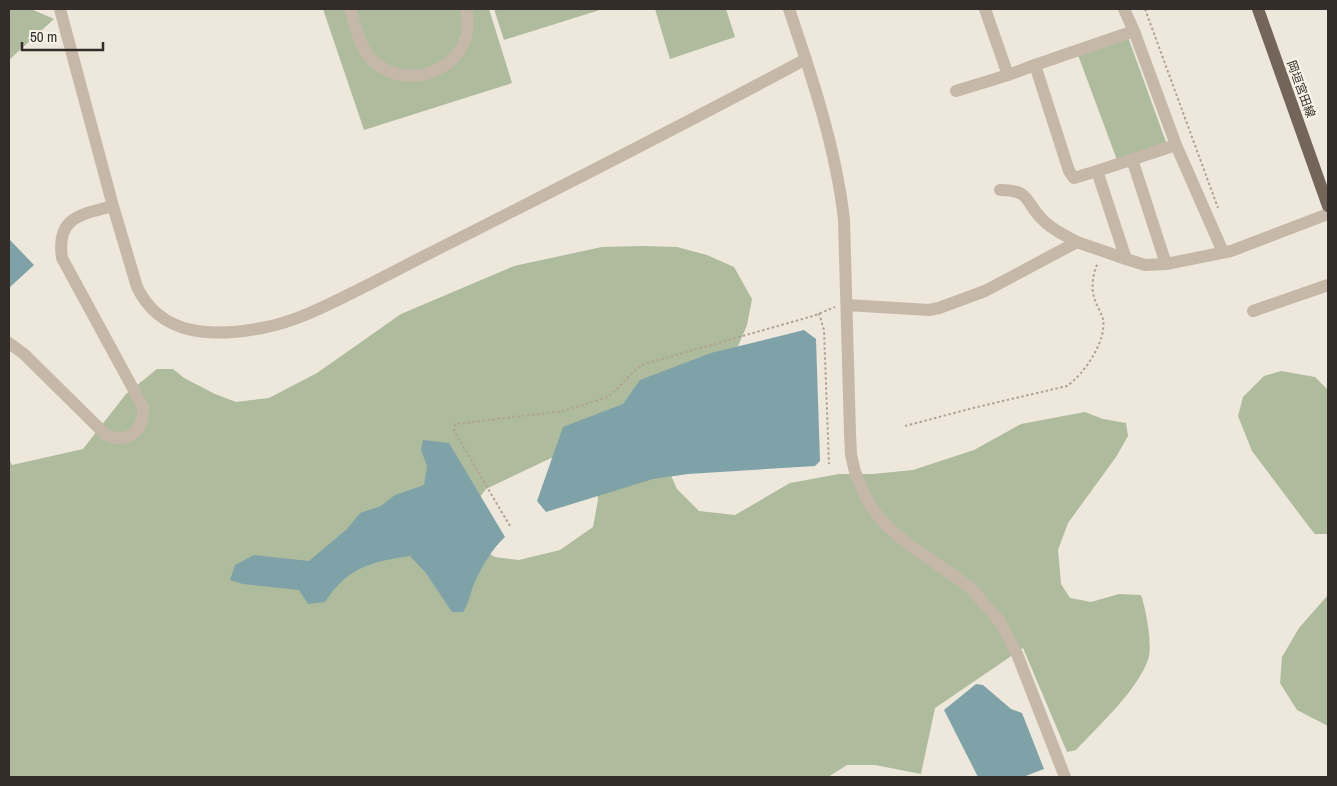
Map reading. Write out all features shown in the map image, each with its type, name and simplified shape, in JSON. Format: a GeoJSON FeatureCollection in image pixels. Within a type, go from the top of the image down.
{"type":"FeatureCollection","features":[{"type":"Feature","properties":{"kind":"main road","name":"岡垣宮田線"},"geometry":{"type":"LineString","coordinates":[[1258,9],[1328,206]]}},
{"type":"Feature","properties":{"kind":"street"},"geometry":{"type":"LineString","coordinates":[[60,9],[113,206],[137,287],[142,298],[160,316],[172,324],[192,330],[234,332],[263,328],[290,321],[336,301],[806,59]]}},
{"type":"Feature","properties":{"kind":"street"},"geometry":{"type":"LineString","coordinates":[[350,9],[362,46],[373,60],[397,74],[411,76],[426,75],[443,67],[456,56],[464,41],[468,27],[466,9]]}},
{"type":"Feature","properties":{"kind":"street"},"geometry":{"type":"LineString","coordinates":[[788,9],[806,59],[840,186],[844,220],[851,455],[862,489],[868,502],[889,528],[970,587],[1000,622],[1017,654],[1065,777]]}},
{"type":"Feature","properties":{"kind":"street"},"geometry":{"type":"LineString","coordinates":[[985,9],[1008,74]]}},
{"type":"Feature","properties":{"kind":"street"},"geometry":{"type":"LineString","coordinates":[[1124,9],[1176,145],[1223,252]]}},
{"type":"Feature","properties":{"kind":"street"},"geometry":{"type":"LineString","coordinates":[[956,91],[1134,31]]}},
{"type":"Feature","properties":{"kind":"street"},"geometry":{"type":"LineString","coordinates":[[1035,65],[1069,171],[1074,178],[1176,145]]}},
{"type":"Feature","properties":{"kind":"street"},"geometry":{"type":"LineString","coordinates":[[1132,159],[1166,264]]}},
{"type":"Feature","properties":{"kind":"street"},"geometry":{"type":"LineString","coordinates":[[1097,171],[1126,259]]}},
{"type":"Feature","properties":{"kind":"street"},"geometry":{"type":"LineString","coordinates":[[1000,190],[1012,190],[1023,193],[1043,220],[1077,242],[1145,265],[1166,264],[1231,251],[1328,214]]}},
{"type":"Feature","properties":{"kind":"street"},"geometry":{"type":"LineString","coordinates":[[9,343],[24,354],[106,435],[122,439],[133,434],[141,426],[143,407],[62,258],[60,244],[62,232],[71,220],[113,206]]}},
{"type":"Feature","properties":{"kind":"street"},"geometry":{"type":"LineString","coordinates":[[847,305],[929,310],[939,308],[985,291],[1077,242]]}},
{"type":"Feature","properties":{"kind":"street"},"geometry":{"type":"LineString","coordinates":[[1253,311],[1328,285]]}},
{"type":"Feature","properties":{"kind":"path"},"geometry":{"type":"LineString","coordinates":[[1145,9],[1220,215]]}},
{"type":"Feature","properties":{"kind":"path"},"geometry":{"type":"LineString","coordinates":[[905,426],[1067,386],[1073,382],[1082,374],[1088,364],[1098,344],[1102,330],[1103,319],[1094,296],[1094,277],[1102,251]]}},
{"type":"Feature","properties":{"kind":"path"},"geometry":{"type":"LineString","coordinates":[[510,526],[454,431],[454,424],[563,411],[608,397],[633,371],[644,364],[819,313],[838,305],[847,305]]}},
{"type":"Feature","properties":{"kind":"path"},"geometry":{"type":"LineString","coordinates":[[819,313],[824,330],[829,464]]}},
{"type":"Feature","properties":{"kind":"green space"},"geometry":{"type":"Polygon","coordinates":[[[9,9],[31,9],[54,19],[9,60],[9,9]]]}},
{"type":"Feature","properties":{"kind":"green space"},"geometry":{"type":"Polygon","coordinates":[[[323,9],[489,9],[512,83],[364,130],[323,9]]]}},
{"type":"Feature","properties":{"kind":"green space"},"geometry":{"type":"Polygon","coordinates":[[[494,9],[603,9],[504,40],[494,9]]]}},
{"type":"Feature","properties":{"kind":"green space"},"geometry":{"type":"Polygon","coordinates":[[[655,9],[726,9],[735,37],[670,59],[655,9]]]}},
{"type":"Feature","properties":{"kind":"green space"},"geometry":{"type":"Polygon","coordinates":[[[1128,37],[1166,142],[1117,160],[1078,55],[1128,37]]]}},
{"type":"Feature","properties":{"kind":"green space"},"geometry":{"type":"Polygon","coordinates":[[[602,247],[677,247],[707,255],[734,267],[752,299],[747,325],[730,365],[665,462],[677,489],[699,511],[735,515],[790,483],[839,474],[873,474],[913,470],[974,450],[1021,424],[1085,412],[1103,419],[1126,423],[1128,436],[1116,457],[1068,523],[1058,550],[1061,584],[1070,598],[1091,602],[1119,594],[1141,595],[1148,628],[1149,654],[1142,672],[1126,696],[1076,750],[1067,752],[1023,648],[935,708],[921,774],[875,765],[847,765],[828,777],[9,777],[9,459],[12,465],[83,449],[126,394],[157,369],[173,369],[184,378],[215,394],[236,402],[269,398],[317,373],[401,314],[514,266],[602,247]],[[551,458],[486,489],[473,506],[483,550],[495,557],[519,560],[560,550],[593,527],[598,500],[596,483],[567,461],[551,458]]]}},
{"type":"Feature","properties":{"kind":"green space"},"geometry":{"type":"Polygon","coordinates":[[[1281,371],[1315,377],[1328,390],[1328,534],[1315,534],[1310,528],[1252,451],[1238,416],[1243,397],[1264,376],[1281,371]]]}},
{"type":"Feature","properties":{"kind":"green space"},"geometry":{"type":"Polygon","coordinates":[[[1328,595],[1328,726],[1297,710],[1280,683],[1282,657],[1299,628],[1328,595]]]}},
{"type":"Feature","properties":{"kind":"water"},"geometry":{"type":"Polygon","coordinates":[[[9,239],[34,265],[9,288],[9,239]]]}},
{"type":"Feature","properties":{"kind":"water"},"geometry":{"type":"Polygon","coordinates":[[[804,330],[816,339],[820,461],[815,466],[688,474],[653,479],[546,512],[537,501],[563,427],[623,404],[640,380],[711,353],[804,330]]]}},
{"type":"Feature","properties":{"kind":"water"},"geometry":{"type":"Polygon","coordinates":[[[423,440],[449,443],[505,537],[483,566],[463,612],[452,612],[426,573],[410,556],[383,561],[361,568],[342,581],[325,602],[308,604],[299,590],[243,584],[230,580],[235,565],[254,555],[309,561],[347,529],[360,513],[381,506],[395,495],[424,485],[427,466],[421,450],[423,440]]]}},
{"type":"Feature","properties":{"kind":"water"},"geometry":{"type":"Polygon","coordinates":[[[976,684],[983,685],[1011,709],[1022,713],[1044,769],[1023,777],[978,777],[944,710],[976,684]]]}}]}
